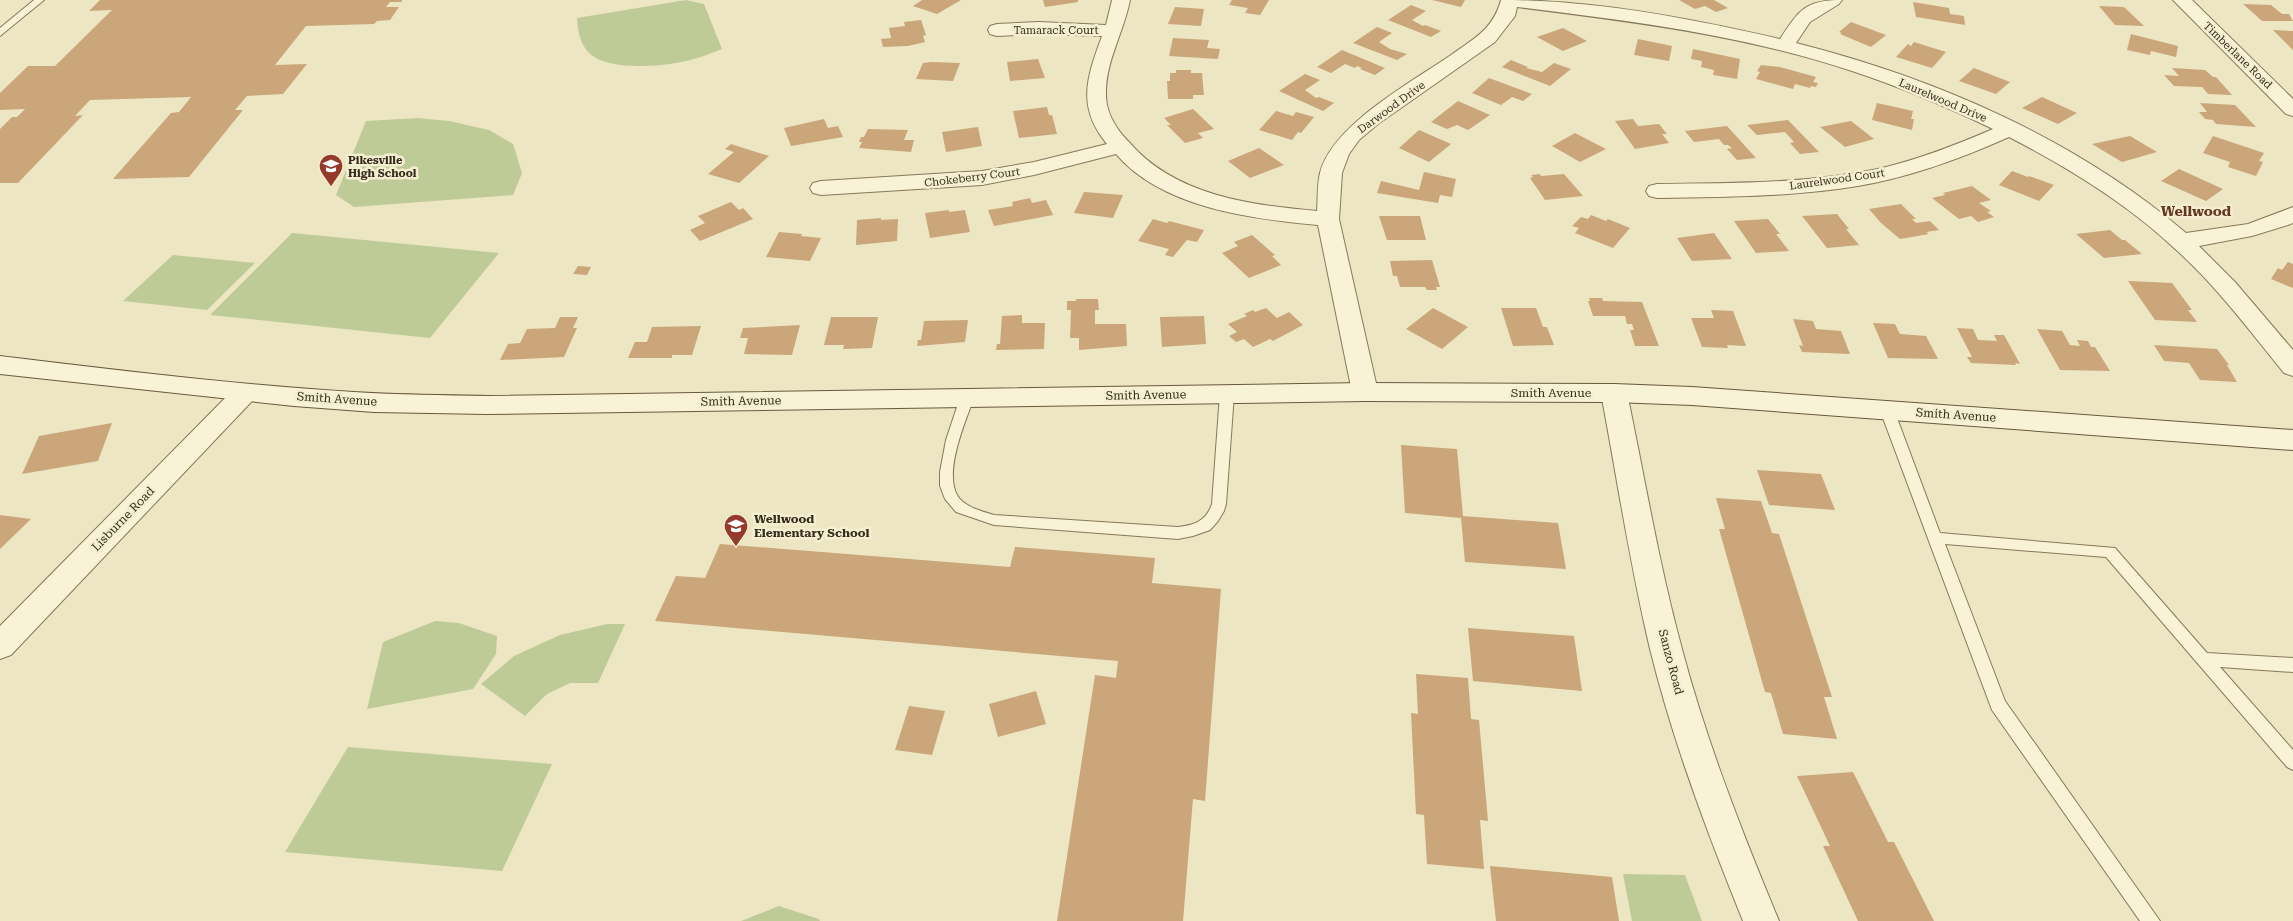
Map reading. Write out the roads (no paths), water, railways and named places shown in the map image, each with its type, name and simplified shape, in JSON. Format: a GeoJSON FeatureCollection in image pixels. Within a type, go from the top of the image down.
{"type":"FeatureCollection","features":[{"type":"Feature","properties":{"kind":"street"},"geometry":{"type":"LineString","coordinates":[[1121,0],[1096,95],[1098,109],[1105,126],[1120,147],[1137,163],[1162,179],[1188,192],[1257,212],[1328,219]]}},
{"type":"Feature","properties":{"kind":"street"},"geometry":{"type":"LineString","coordinates":[[1785,46],[1803,18],[1833,0]]}},
{"type":"Feature","properties":{"kind":"street","name":"Timberlane Road"},"geometry":{"type":"LineString","coordinates":[[2182,0],[2293,110]]}},
{"type":"Feature","properties":{"kind":"street","name":"Laurelwood Drive"},"geometry":{"type":"LineString","coordinates":[[1510,1],[1652,21],[1785,46],[1912,85],[1954,102],[2009,129],[2097,179],[2181,241],[2242,304],[2293,367]]}},
{"type":"Feature","properties":{"kind":"street","name":"Darwood Drive"},"geometry":{"type":"LineString","coordinates":[[1365,392],[1328,219],[1331,174],[1338,154],[1352,136],[1371,120],[1488,38],[1506,16],[1510,1]]}},
{"type":"Feature","properties":{"kind":"street","name":"Tamarack Court"},"geometry":{"type":"LineString","coordinates":[[997,30],[1039,28],[1114,31]]}},
{"type":"Feature","properties":{"kind":"street","name":"Laurelwood Court"},"geometry":{"type":"LineString","coordinates":[[1657,191],[1773,188],[1859,178],[1935,160],[1970,147],[2009,129]]}},
{"type":"Feature","properties":{"kind":"street","name":"Chokeberry Court"},"geometry":{"type":"LineString","coordinates":[[821,188],[894,185],[983,178],[1061,162],[1120,147]]}},
{"type":"Feature","properties":{"kind":"street"},"geometry":{"type":"LineString","coordinates":[[2181,241],[2249,232],[2278,222],[2293,214]]}},
{"type":"Feature","properties":{"kind":"street","name":"Smith Avenue"},"geometry":{"type":"LineString","coordinates":[[0,365],[245,393],[338,401],[487,405],[1365,392],[1614,393],[1692,396],[2293,440]]}},
{"type":"Feature","properties":{"kind":"street","name":"Lisburne Road"},"geometry":{"type":"LineString","coordinates":[[0,646],[245,393]]}},
{"type":"Feature","properties":{"kind":"street","name":"Sanzo Road"},"geometry":{"type":"LineString","coordinates":[[1614,393],[1666,649],[1690,731],[1720,818],[1761,921]]}},
{"type":"Feature","properties":{"kind":"lane"},"geometry":{"type":"LineString","coordinates":[[0,33],[39,0]]}},
{"type":"Feature","properties":{"kind":"lane"},"geometry":{"type":"LineString","coordinates":[[967,398],[946,469],[945,485],[950,496],[959,507],[975,515],[994,520],[1178,533],[1193,531],[1206,526],[1216,515],[1219,504],[1227,394]]}},
{"type":"Feature","properties":{"kind":"lane"},"geometry":{"type":"LineString","coordinates":[[1887,410],[1998,705],[2151,921]]}},
{"type":"Feature","properties":{"kind":"lane"},"geometry":{"type":"LineString","coordinates":[[1935,538],[2110,552],[2293,762]]}},
{"type":"Feature","properties":{"kind":"lane"},"geometry":{"type":"LineString","coordinates":[[2203,659],[2293,664]]}},
{"type":"Feature","properties":{"kind":"place","name":"Pikesville High School"},"geometry":{"type":"Point","coordinates":[331,187]}},
{"type":"Feature","properties":{"kind":"place","name":"Wellwood Elementary School"},"geometry":{"type":"Point","coordinates":[736,547]}},
{"type":"Feature","properties":{"kind":"district","name":"Wellwood"},"geometry":{"type":"Point","coordinates":[2196,211]}}]}
